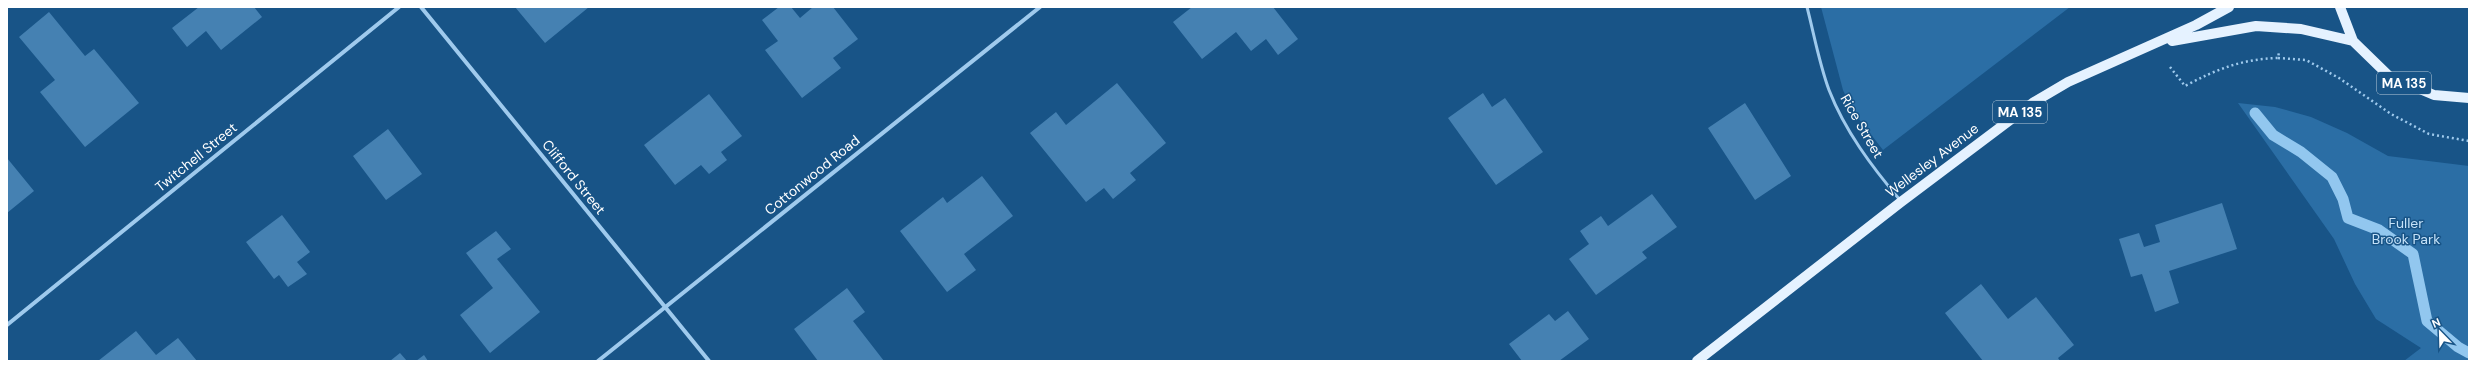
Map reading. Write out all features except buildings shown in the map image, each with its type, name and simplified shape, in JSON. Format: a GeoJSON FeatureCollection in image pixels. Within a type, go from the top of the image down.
{"type":"FeatureCollection","features":[{"type":"Feature","properties":{"kind":"main road","name":"Wellesley Avenue"},"geometry":{"type":"LineString","coordinates":[[1697,361],[2012,117],[2051,91],[2154,44],[2229,7]]}},
{"type":"Feature","properties":{"kind":"main road"},"geometry":{"type":"LineString","coordinates":[[2340,7],[2353,41]]}},
{"type":"Feature","properties":{"kind":"main road","name":"MA 135"},"geometry":{"type":"LineString","coordinates":[[2154,44],[2256,26],[2301,29],[2353,41],[2389,76],[2434,95],[2469,98]]}},
{"type":"Feature","properties":{"kind":"street","name":"Twitchell Street"},"geometry":{"type":"LineString","coordinates":[[7,324],[399,7]]}},
{"type":"Feature","properties":{"kind":"street","name":"Clifford Street"},"geometry":{"type":"LineString","coordinates":[[421,7],[709,361]]}},
{"type":"Feature","properties":{"kind":"street","name":"Cottonwood Road"},"geometry":{"type":"LineString","coordinates":[[598,361],[1040,7]]}},
{"type":"Feature","properties":{"kind":"lane","name":"Rice Street"},"geometry":{"type":"LineString","coordinates":[[1807,7],[1828,89],[1838,112],[1869,162],[1901,202]]}},
{"type":"Feature","properties":{"kind":"path"},"geometry":{"type":"LineString","coordinates":[[2278,58],[2306,60],[2339,78],[2391,114],[2429,134],[2469,141]]}},
{"type":"Feature","properties":{"kind":"green space"},"geometry":{"type":"Polygon","coordinates":[[[1821,7],[2070,7],[1883,150],[1852,110],[1843,90],[1821,7]]]}},
{"type":"Feature","properties":{"kind":"green space","name":"Fuller Brook Park"},"geometry":{"type":"Polygon","coordinates":[[[2238,103],[2275,107],[2311,117],[2347,133],[2388,156],[2469,166],[2469,361],[2404,361],[2421,348],[2376,319],[2355,284],[2334,239],[2238,103]]]}},
{"type":"Feature","properties":{"kind":"waterway"},"geometry":{"type":"LineString","coordinates":[[2255,113],[2273,135],[2301,152],[2332,177],[2343,199],[2348,218],[2379,230],[2413,254],[2427,321],[2458,347],[2469,353]]}}]}
